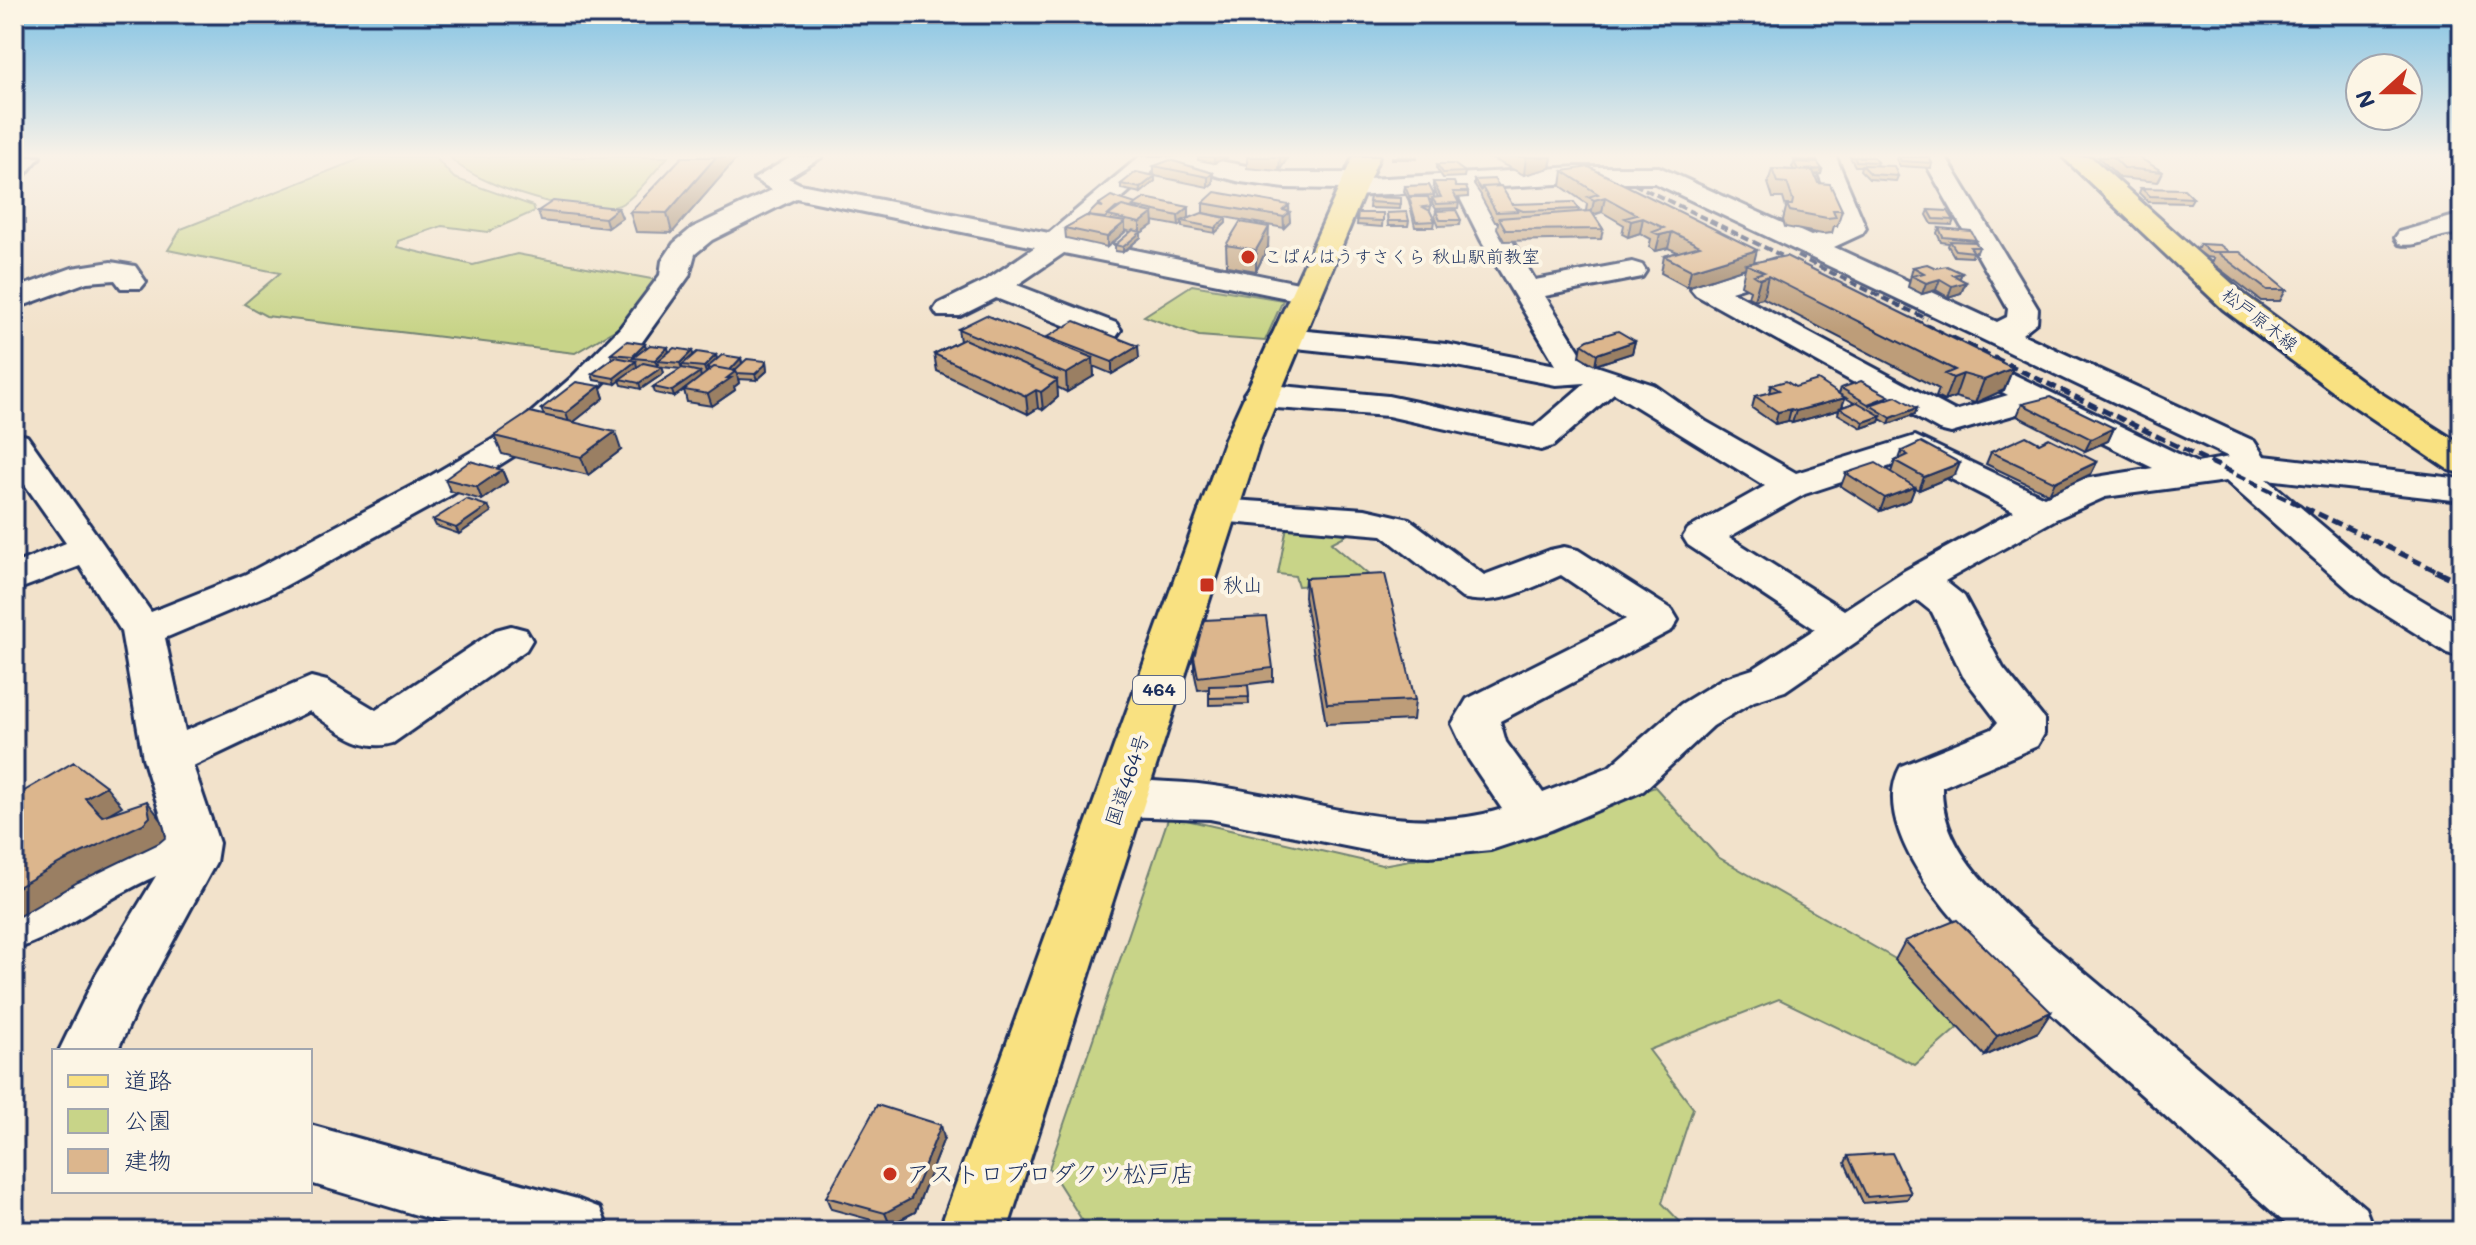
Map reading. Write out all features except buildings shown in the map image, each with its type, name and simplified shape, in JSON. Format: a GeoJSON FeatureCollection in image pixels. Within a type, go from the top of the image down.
{"type":"FeatureCollection","features":[{"type":"Feature","properties":{"kind":"main road","name":"国道464号"},"geometry":{"type":"LineString","coordinates":[[973,1231],[1218,510],[1261,394],[1342,215]]}},
{"type":"Feature","properties":{"kind":"main road","name":"松戸原木線"},"geometry":{"type":"LineString","coordinates":[[2139,215],[2234,302],[2354,391],[2462,462]]}},
{"type":"Feature","properties":{"kind":"street"},"geometry":{"type":"LineString","coordinates":[[142,631],[260,583],[364,524],[440,486],[529,432],[584,384],[631,335],[674,276],[676,261],[684,249],[702,234],[741,215]]}},
{"type":"Feature","properties":{"kind":"street"},"geometry":{"type":"LineString","coordinates":[[918,215],[1307,293]]}},
{"type":"Feature","properties":{"kind":"street"},"geometry":{"type":"LineString","coordinates":[[949,310],[995,287],[1058,243],[1089,215]]}},
{"type":"Feature","properties":{"kind":"street"},"geometry":{"type":"LineString","coordinates":[[1484,215],[1526,291],[1594,376]]}},
{"type":"Feature","properties":{"kind":"street"},"geometry":{"type":"LineString","coordinates":[[1742,215],[2241,449],[2243,466],[2369,586],[2462,643]]}},
{"type":"Feature","properties":{"kind":"street"},"geometry":{"type":"LineString","coordinates":[[1806,246],[1835,238],[1852,228],[1849,215]]}},
{"type":"Feature","properties":{"kind":"street"},"geometry":{"type":"LineString","coordinates":[[1968,215],[2023,309],[2022,322],[1996,335]]}},
{"type":"Feature","properties":{"kind":"street"},"geometry":{"type":"LineString","coordinates":[[2409,238],[2455,224],[2462,227]]}},
{"type":"Feature","properties":{"kind":"street"},"geometry":{"type":"LineString","coordinates":[[1735,248],[1789,274],[1706,289],[1951,423],[2037,397]]}},
{"type":"Feature","properties":{"kind":"street"},"geometry":{"type":"LineString","coordinates":[[14,300],[69,279],[110,269],[125,272],[131,282]]}},
{"type":"Feature","properties":{"kind":"street"},"geometry":{"type":"LineString","coordinates":[[1526,291],[1632,271]]}},
{"type":"Feature","properties":{"kind":"street"},"geometry":{"type":"LineString","coordinates":[[995,287],[1105,330]]}},
{"type":"Feature","properties":{"kind":"street"},"geometry":{"type":"LineString","coordinates":[[1286,338],[1446,354],[1556,375],[1594,376],[1642,392],[1693,428],[1792,486]]}},
{"type":"Feature","properties":{"kind":"street"},"geometry":{"type":"LineString","coordinates":[[1927,343],[2188,472]]}},
{"type":"Feature","properties":{"kind":"street"},"geometry":{"type":"LineString","coordinates":[[1261,394],[1388,406],[1541,439],[1594,376]]}},
{"type":"Feature","properties":{"kind":"street"},"geometry":{"type":"LineString","coordinates":[[14,444],[89,548],[142,631],[167,758],[194,843],[191,862],[116,992],[89,1049]]}},
{"type":"Feature","properties":{"kind":"street"},"geometry":{"type":"LineString","coordinates":[[1844,629],[1702,537],[1792,486],[1915,447],[2043,511]]}},
{"type":"Feature","properties":{"kind":"street"},"geometry":{"type":"LineString","coordinates":[[1120,798],[1210,801],[1380,834],[1429,837],[1491,831],[1626,779],[1697,715],[1738,690],[1769,680],[1918,580],[2043,511],[2110,484],[2243,466],[2462,490]]}},
{"type":"Feature","properties":{"kind":"street"},"geometry":{"type":"LineString","coordinates":[[1218,510],[1365,520],[1395,527],[1476,589],[1502,586],[1564,559],[1657,620],[1483,710],[1475,724],[1485,748],[1534,817]]}},
{"type":"Feature","properties":{"kind":"street"},"geometry":{"type":"LineString","coordinates":[[14,579],[89,548]]}},
{"type":"Feature","properties":{"kind":"street"},"geometry":{"type":"LineString","coordinates":[[1918,580],[1949,605],[1985,676],[2021,719],[2021,734],[1995,748],[1945,763],[1918,778],[1915,794],[1943,872],[1981,916],[2049,978],[2342,1231]]}},
{"type":"Feature","properties":{"kind":"street"},"geometry":{"type":"LineString","coordinates":[[167,758],[311,692],[377,732],[511,640]]}},
{"type":"Feature","properties":{"kind":"street"},"geometry":{"type":"LineString","coordinates":[[14,928],[79,889],[154,854],[194,843]]}},
{"type":"Feature","properties":{"kind":"street"},"geometry":{"type":"LineString","coordinates":[[312,1155],[577,1231]]}},
{"type":"Feature","properties":{"kind":"green space"},"geometry":{"type":"Polygon","coordinates":[[[217,215],[526,215],[488,232],[442,226],[398,241],[397,247],[473,265],[517,254],[673,283],[663,302],[575,353],[266,316],[244,304],[280,273],[168,250],[181,229],[217,215]]]}},
{"type":"Feature","properties":{"kind":"green space"},"geometry":{"type":"Polygon","coordinates":[[[1192,285],[1283,300],[1265,341],[1199,336],[1144,316],[1192,285]]]}},
{"type":"Feature","properties":{"kind":"green space"},"geometry":{"type":"Polygon","coordinates":[[[1288,521],[1362,527],[1331,543],[1377,582],[1298,586],[1295,576],[1278,574],[1288,521]]]}},
{"type":"Feature","properties":{"kind":"green space"},"geometry":{"type":"Polygon","coordinates":[[[1655,787],[1718,857],[1897,960],[1963,1023],[1915,1065],[1779,999],[1649,1050],[1693,1108],[1662,1203],[1689,1231],[1089,1231],[1049,1168],[1169,816],[1382,865],[1472,849],[1655,787]]]}},
{"type":"Feature","properties":{"kind":"railway"},"geometry":{"type":"LineString","coordinates":[[1698,215],[1803,266]]}},
{"type":"Feature","properties":{"kind":"railway"},"geometry":{"type":"LineString","coordinates":[[1797,256],[1927,319]]}},
{"type":"Feature","properties":{"kind":"railway"},"geometry":{"type":"LineString","coordinates":[[1915,320],[1957,340]]}},
{"type":"Feature","properties":{"kind":"railway"},"geometry":{"type":"LineString","coordinates":[[1953,338],[2441,573]]}},
{"type":"Feature","properties":{"kind":"railway"},"geometry":{"type":"LineString","coordinates":[[2436,571],[2462,583]]}},
{"type":"Feature","properties":{"kind":"place","name":"こぱんはうすさくら 秋山駅前教室"},"geometry":{"type":"Point","coordinates":[1248,257]}},
{"type":"Feature","properties":{"kind":"place","name":"秋山"},"geometry":{"type":"Point","coordinates":[1207,585]}},
{"type":"Feature","properties":{"kind":"place","name":"アストロプロダクツ松戸店"},"geometry":{"type":"Point","coordinates":[890,1174]}}]}
